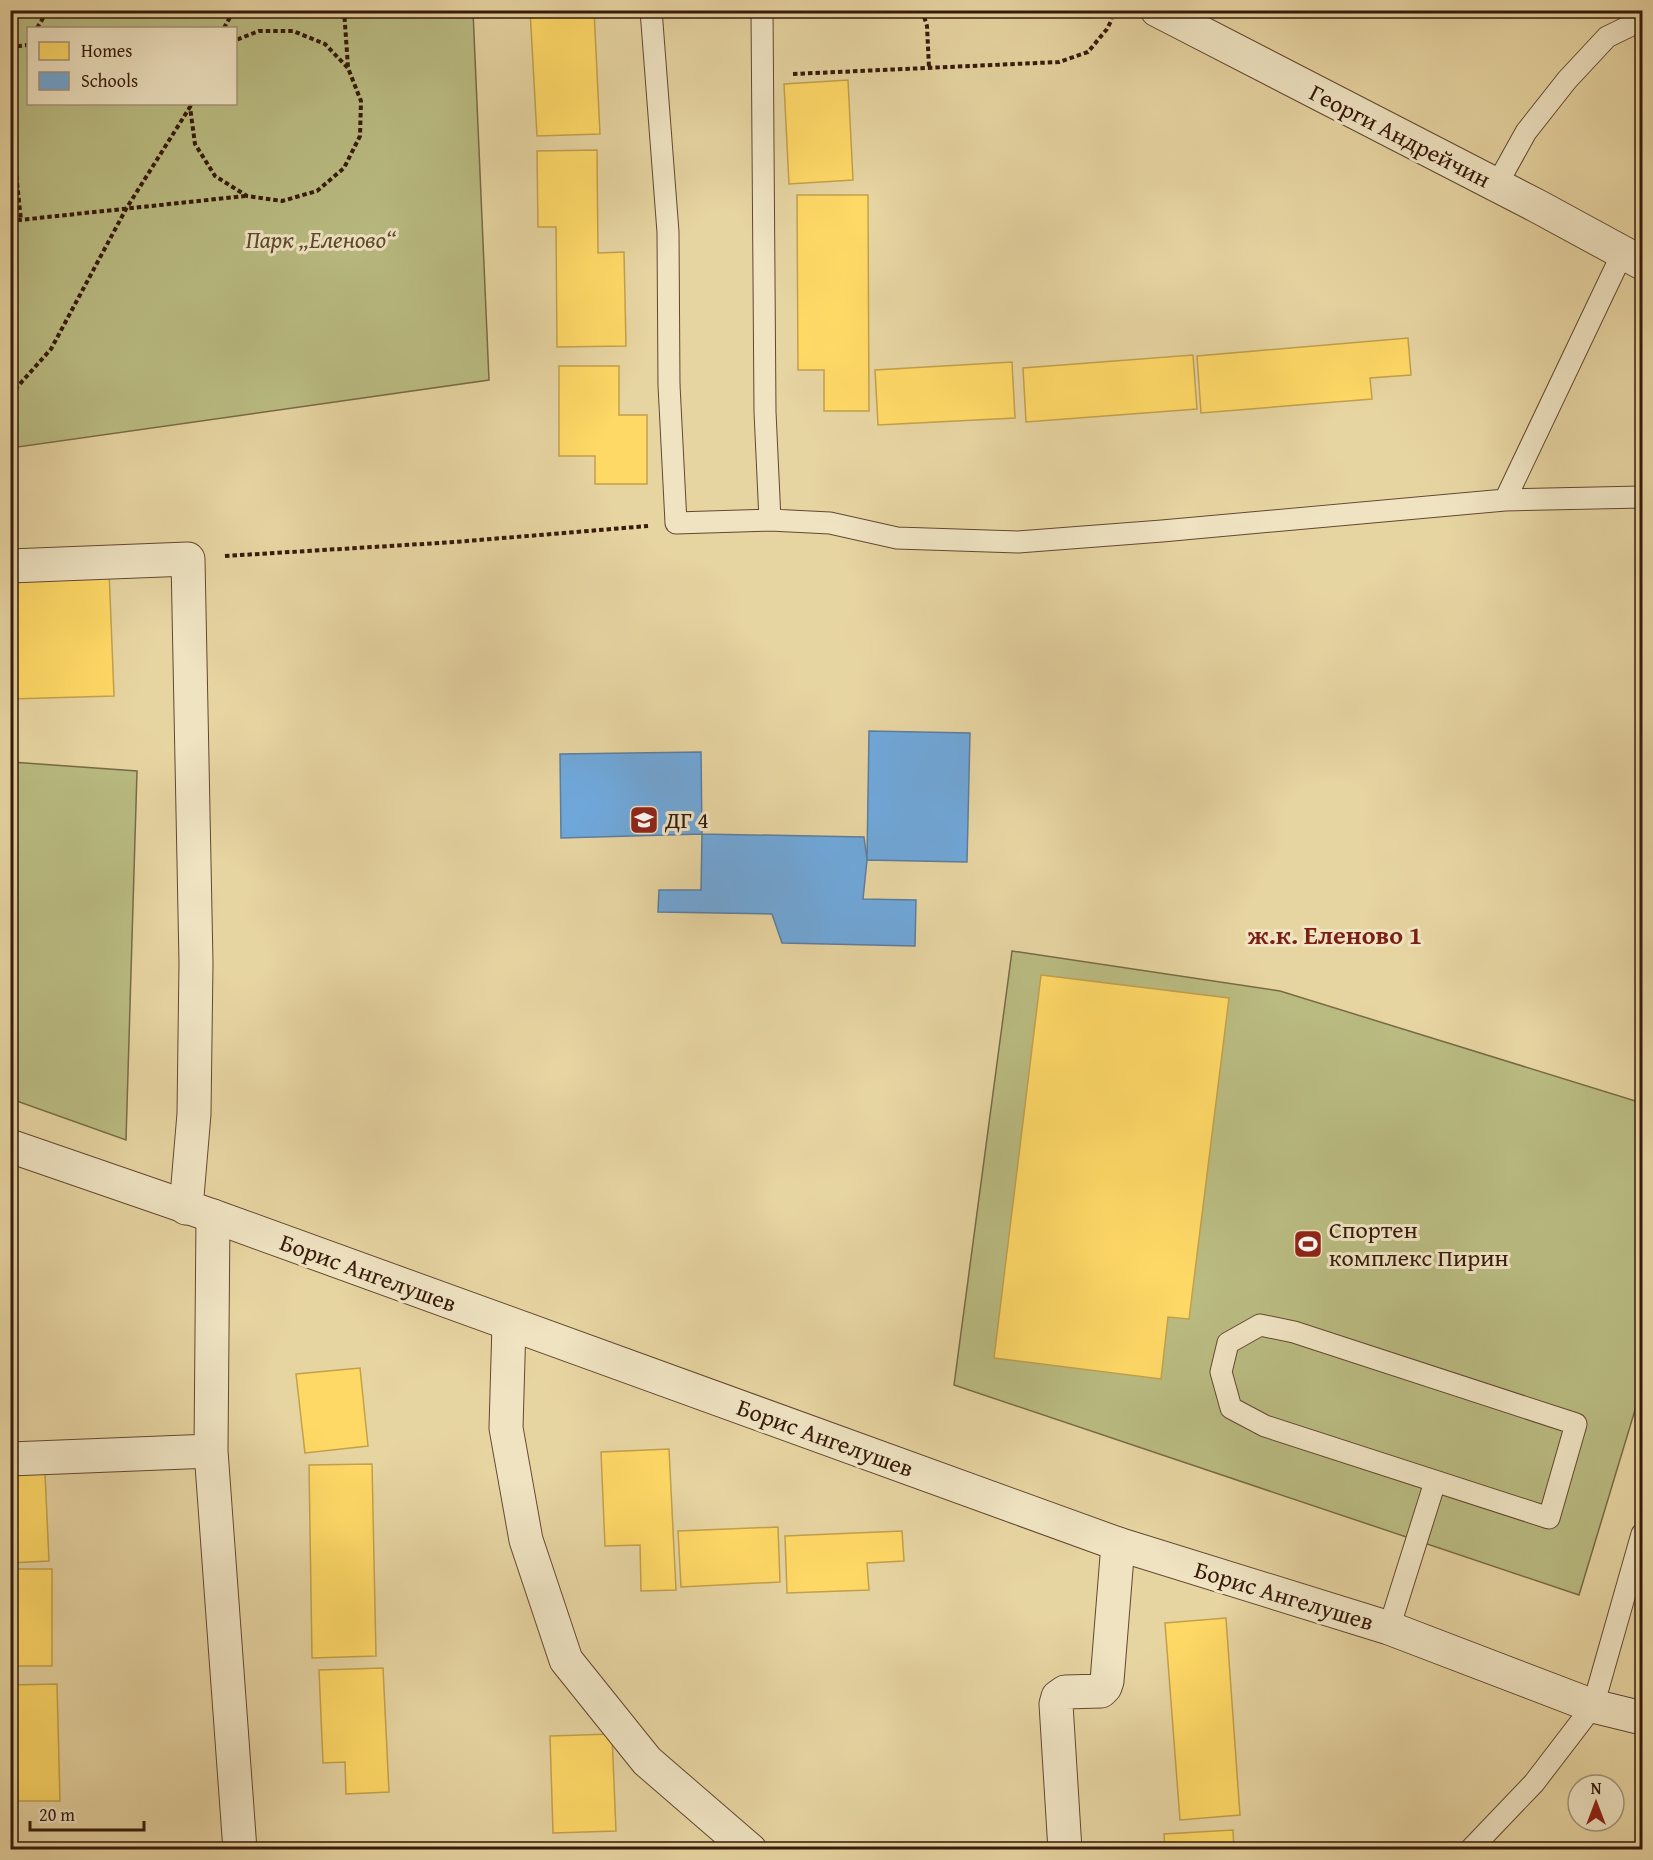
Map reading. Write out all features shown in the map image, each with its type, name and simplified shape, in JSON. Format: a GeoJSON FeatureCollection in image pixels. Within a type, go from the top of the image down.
{"type":"FeatureCollection","features":[{"type":"Feature","properties":{"kind":"street","name":"Георги Андрейчин"},"geometry":{"type":"LineString","coordinates":[[1157,10],[1633,258]]}},
{"type":"Feature","properties":{"kind":"street"},"geometry":{"type":"LineString","coordinates":[[10,566],[188,559],[196,963],[194,1114],[211,1451],[240,1850]]}},
{"type":"Feature","properties":{"kind":"street","name":"Борис Ангелушев"},"geometry":{"type":"LineString","coordinates":[[10,1146],[1118,1544],[1389,1628],[1593,1706],[1642,1718]]}},
{"type":"Feature","properties":{"kind":"street"},"geometry":{"type":"LineString","coordinates":[[509,1324],[506,1428],[526,1540],[566,1660],[647,1761],[750,1850]]}},
{"type":"Feature","properties":{"kind":"street"},"geometry":{"type":"LineString","coordinates":[[10,1459],[211,1451]]}},
{"type":"Feature","properties":{"kind":"street"},"geometry":{"type":"LineString","coordinates":[[1065,1850],[1056,1704],[1058,1697],[1065,1692],[1101,1691],[1105,1687],[1118,1544]]}},
{"type":"Feature","properties":{"kind":"lane"},"geometry":{"type":"LineString","coordinates":[[651,10],[668,232],[669,385],[676,523],[770,520],[830,523],[897,538],[1018,542],[1505,500],[1642,497]]}},
{"type":"Feature","properties":{"kind":"lane"},"geometry":{"type":"LineString","coordinates":[[762,10],[765,412],[770,520]]}},
{"type":"Feature","properties":{"kind":"lane"},"geometry":{"type":"LineString","coordinates":[[1496,186],[1526,132],[1567,80],[1607,37],[1642,20]]}},
{"type":"Feature","properties":{"kind":"lane"},"geometry":{"type":"LineString","coordinates":[[1505,500],[1633,258]]}},
{"type":"Feature","properties":{"kind":"lane"},"geometry":{"type":"LineString","coordinates":[[1260,1325],[1294,1332],[1576,1424],[1549,1518],[1435,1482],[1264,1426],[1231,1408],[1221,1372],[1228,1343],[1260,1325]]}},
{"type":"Feature","properties":{"kind":"lane"},"geometry":{"type":"LineString","coordinates":[[1389,1628],[1435,1482]]}},
{"type":"Feature","properties":{"kind":"lane"},"geometry":{"type":"LineString","coordinates":[[1470,1850],[1534,1783],[1593,1706],[1642,1534]]}},
{"type":"Feature","properties":{"kind":"path"},"geometry":{"type":"LineString","coordinates":[[38,27],[48,10]]}},
{"type":"Feature","properties":{"kind":"path"},"geometry":{"type":"LineString","coordinates":[[225,27],[234,10]]}},
{"type":"Feature","properties":{"kind":"path"},"geometry":{"type":"LineString","coordinates":[[10,221],[247,196],[282,201],[316,191],[344,168],[360,136],[361,101],[348,68],[344,10]]}},
{"type":"Feature","properties":{"kind":"path"},"geometry":{"type":"LineString","coordinates":[[922,10],[927,26],[929,68]]}},
{"type":"Feature","properties":{"kind":"path"},"geometry":{"type":"LineString","coordinates":[[763,76],[1059,62],[1088,52],[1107,29],[1112,19]]}},
{"type":"Feature","properties":{"kind":"path"},"geometry":{"type":"LineString","coordinates":[[237,40],[259,31],[293,31],[325,44],[348,68]]}},
{"type":"Feature","properties":{"kind":"path"},"geometry":{"type":"LineString","coordinates":[[10,47],[27,45]]}},
{"type":"Feature","properties":{"kind":"path"},"geometry":{"type":"LineString","coordinates":[[190,105],[195,144],[215,176],[247,196]]}},
{"type":"Feature","properties":{"kind":"path"},"geometry":{"type":"LineString","coordinates":[[10,395],[51,349],[126,209],[190,105]]}},
{"type":"Feature","properties":{"kind":"path"},"geometry":{"type":"LineString","coordinates":[[10,116],[21,220]]}},
{"type":"Feature","properties":{"kind":"path"},"geometry":{"type":"LineString","coordinates":[[188,559],[455,542],[676,523]]}},
{"type":"Feature","properties":{"kind":"green space","name":"Парк „Еленово“"},"geometry":{"type":"Polygon","coordinates":[[[10,11],[473,11],[489,380],[11,448],[10,11]]]}},
{"type":"Feature","properties":{"kind":"green space"},"geometry":{"type":"Polygon","coordinates":[[[11,762],[137,771],[126,1140],[11,1099],[11,762]]]}},
{"type":"Feature","properties":{"kind":"green space","name":"Спортен комплекс Пирин"},"geometry":{"type":"Polygon","coordinates":[[[1012,951],[1280,991],[1642,1103],[1642,1387],[1579,1595],[954,1385],[1012,951]]]}},
{"type":"Feature","properties":{"kind":"building: Homes"},"geometry":{"type":"Polygon","coordinates":[[[530,10],[594,10],[600,134],[537,136],[530,10]]]}},
{"type":"Feature","properties":{"kind":"building: Homes"},"geometry":{"type":"Polygon","coordinates":[[[848,80],[853,180],[789,184],[784,84],[848,80]]]}},
{"type":"Feature","properties":{"kind":"building: Homes"},"geometry":{"type":"Polygon","coordinates":[[[597,150],[598,253],[624,252],[626,346],[557,347],[556,227],[538,227],[537,151],[597,150]]]}},
{"type":"Feature","properties":{"kind":"building: Homes"},"geometry":{"type":"Polygon","coordinates":[[[797,195],[868,195],[869,411],[824,411],[824,370],[798,370],[797,195]]]}},
{"type":"Feature","properties":{"kind":"building: Homes"},"geometry":{"type":"Polygon","coordinates":[[[1408,338],[1411,375],[1370,378],[1372,399],[1201,413],[1197,356],[1408,338]]]}},
{"type":"Feature","properties":{"kind":"building: Homes"},"geometry":{"type":"Polygon","coordinates":[[[1193,355],[1197,409],[1026,422],[1023,368],[1193,355]]]}},
{"type":"Feature","properties":{"kind":"building: Homes"},"geometry":{"type":"Polygon","coordinates":[[[1012,362],[1015,418],[878,425],[875,370],[1012,362]]]}},
{"type":"Feature","properties":{"kind":"building: Homes"},"geometry":{"type":"Polygon","coordinates":[[[559,366],[619,366],[619,415],[647,415],[647,484],[595,484],[595,456],[559,456],[559,366]]]}},
{"type":"Feature","properties":{"kind":"building: Homes"},"geometry":{"type":"Polygon","coordinates":[[[109,570],[114,696],[10,699],[10,574],[109,570]]]}},
{"type":"Feature","properties":{"kind":"building: Homes"},"geometry":{"type":"Polygon","coordinates":[[[1041,975],[1229,998],[1189,1319],[1168,1317],[1161,1379],[994,1358],[1041,975]]]}},
{"type":"Feature","properties":{"kind":"building: Homes"},"geometry":{"type":"Polygon","coordinates":[[[360,1368],[368,1446],[305,1453],[296,1374],[360,1368]]]}},
{"type":"Feature","properties":{"kind":"building: Homes"},"geometry":{"type":"Polygon","coordinates":[[[669,1449],[676,1590],[641,1591],[640,1545],[605,1546],[601,1452],[669,1449]]]}},
{"type":"Feature","properties":{"kind":"building: Homes"},"geometry":{"type":"Polygon","coordinates":[[[372,1464],[376,1656],[312,1658],[309,1465],[372,1464]]]}},
{"type":"Feature","properties":{"kind":"building: Homes"},"geometry":{"type":"Polygon","coordinates":[[[45,1473],[49,1561],[10,1563],[10,1474],[45,1473]]]}},
{"type":"Feature","properties":{"kind":"building: Homes"},"geometry":{"type":"Polygon","coordinates":[[[778,1527],[780,1582],[681,1587],[678,1531],[778,1527]]]}},
{"type":"Feature","properties":{"kind":"building: Homes"},"geometry":{"type":"Polygon","coordinates":[[[902,1531],[904,1561],[867,1563],[869,1590],[787,1593],[785,1536],[902,1531]]]}},
{"type":"Feature","properties":{"kind":"building: Homes"},"geometry":{"type":"Polygon","coordinates":[[[10,1569],[52,1569],[52,1666],[10,1666],[10,1569]]]}},
{"type":"Feature","properties":{"kind":"building: Homes"},"geometry":{"type":"Polygon","coordinates":[[[1226,1618],[1240,1815],[1180,1820],[1165,1623],[1226,1618]]]}},
{"type":"Feature","properties":{"kind":"building: Homes"},"geometry":{"type":"Polygon","coordinates":[[[383,1668],[389,1792],[346,1794],[345,1762],[323,1763],[319,1670],[383,1668]]]}},
{"type":"Feature","properties":{"kind":"building: Homes"},"geometry":{"type":"Polygon","coordinates":[[[57,1684],[60,1801],[18,1801],[17,1772],[10,1772],[10,1685],[57,1684]]]}},
{"type":"Feature","properties":{"kind":"building: Homes"},"geometry":{"type":"Polygon","coordinates":[[[612,1734],[616,1831],[553,1833],[550,1736],[612,1734]]]}},
{"type":"Feature","properties":{"kind":"building: Homes"},"geometry":{"type":"Polygon","coordinates":[[[1233,1830],[1234,1850],[1165,1850],[1164,1834],[1233,1830]]]}},
{"type":"Feature","properties":{"kind":"building: Schools"},"geometry":{"type":"Polygon","coordinates":[[[869,731],[970,733],[967,862],[867,860],[869,731]]]}},
{"type":"Feature","properties":{"kind":"building: Schools"},"geometry":{"type":"Polygon","coordinates":[[[701,752],[702,834],[561,838],[560,754],[701,752]]]}},
{"type":"Feature","properties":{"kind":"building: Schools"},"geometry":{"type":"Polygon","coordinates":[[[702,834],[864,837],[867,860],[863,899],[916,900],[915,946],[782,943],[772,914],[658,912],[659,890],[701,890],[702,834]]]}},
{"type":"Feature","properties":{"kind":"place","name":"ДГ 4"},"geometry":{"type":"Point","coordinates":[644,820]}},
{"type":"Feature","properties":{"kind":"place","name":"Спортен комплекс Пирин"},"geometry":{"type":"Point","coordinates":[1308,1244]}},
{"type":"Feature","properties":{"kind":"district","name":"ж.к. Еленово 1"},"geometry":{"type":"Point","coordinates":[1335,935]}}]}
